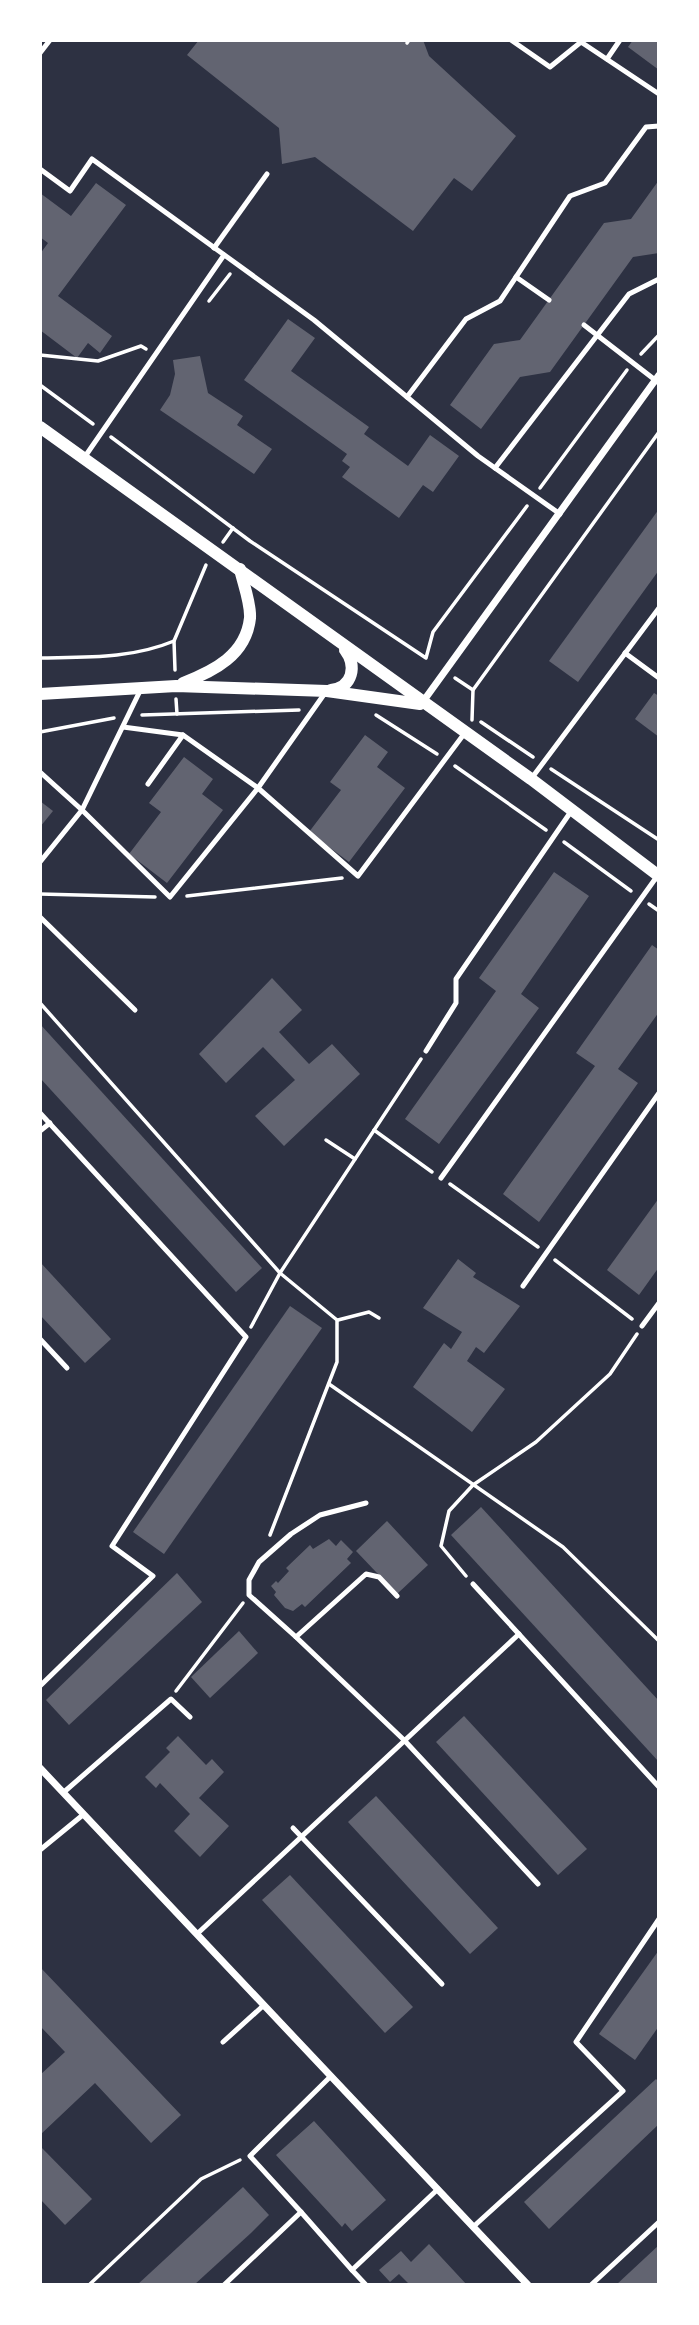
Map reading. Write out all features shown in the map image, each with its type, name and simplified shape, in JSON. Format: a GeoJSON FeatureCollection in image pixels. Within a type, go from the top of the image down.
{"type":"FeatureCollection","features":[{"type":"Feature","properties":{"kind":"street"},"geometry":{"type":"LineString","coordinates":[[422,704],[657,379]]}},
{"type":"Feature","properties":{"kind":"street"},"geometry":{"type":"LineString","coordinates":[[40,427],[216,551],[422,704],[531,779],[658,875]]}},
{"type":"Feature","properties":{"kind":"street"},"geometry":{"type":"LineString","coordinates":[[176,686],[210,673],[242,645],[250,617],[240,569]]}},
{"type":"Feature","properties":{"kind":"street"},"geometry":{"type":"LineString","coordinates":[[327,691],[340,689],[353,669],[353,661],[342,646]]}},
{"type":"Feature","properties":{"kind":"street"},"geometry":{"type":"LineString","coordinates":[[40,694],[176,686],[327,691],[422,704]]}},
{"type":"Feature","properties":{"kind":"street"},"geometry":{"type":"LineString","coordinates":[[40,1768],[528,2285]]}},
{"type":"Feature","properties":{"kind":"lane"},"geometry":{"type":"LineString","coordinates":[[40,53],[50,40]]}},
{"type":"Feature","properties":{"kind":"lane"},"geometry":{"type":"LineString","coordinates":[[510,40],[550,67],[581,41],[659,93]]}},
{"type":"Feature","properties":{"kind":"lane"},"geometry":{"type":"LineString","coordinates":[[607,59],[620,40]]}},
{"type":"Feature","properties":{"kind":"lane"},"geometry":{"type":"LineString","coordinates":[[407,397],[467,319],[500,301],[570,196],[605,183],[646,127],[659,126]]}},
{"type":"Feature","properties":{"kind":"lane"},"geometry":{"type":"LineString","coordinates":[[40,169],[70,191],[92,159],[314,320],[495,468],[560,514]]}},
{"type":"Feature","properties":{"kind":"lane"},"geometry":{"type":"LineString","coordinates":[[214,248],[267,174]]}},
{"type":"Feature","properties":{"kind":"lane"},"geometry":{"type":"LineString","coordinates":[[84,458],[224,255]]}},
{"type":"Feature","properties":{"kind":"lane"},"geometry":{"type":"LineString","coordinates":[[516,277],[549,300]]}},
{"type":"Feature","properties":{"kind":"lane"},"geometry":{"type":"LineString","coordinates":[[495,468],[629,294],[659,279]]}},
{"type":"Feature","properties":{"kind":"lane"},"geometry":{"type":"LineString","coordinates":[[584,325],[657,379]]}},
{"type":"Feature","properties":{"kind":"lane"},"geometry":{"type":"LineString","coordinates":[[531,779],[659,608]]}},
{"type":"Feature","properties":{"kind":"lane"},"geometry":{"type":"LineString","coordinates":[[625,653],[659,678]]}},
{"type":"Feature","properties":{"kind":"lane"},"geometry":{"type":"LineString","coordinates":[[40,862],[82,810],[141,688]]}},
{"type":"Feature","properties":{"kind":"lane"},"geometry":{"type":"LineString","coordinates":[[40,772],[170,897],[258,788],[327,691]]}},
{"type":"Feature","properties":{"kind":"lane"},"geometry":{"type":"LineString","coordinates":[[123,727],[183,735],[258,788],[358,876],[464,734]]}},
{"type":"Feature","properties":{"kind":"lane"},"geometry":{"type":"LineString","coordinates":[[148,784],[183,735]]}},
{"type":"Feature","properties":{"kind":"lane"},"geometry":{"type":"LineString","coordinates":[[426,1051],[456,1003],[456,979],[572,810]]}},
{"type":"Feature","properties":{"kind":"lane"},"geometry":{"type":"LineString","coordinates":[[441,1178],[658,875]]}},
{"type":"Feature","properties":{"kind":"lane"},"geometry":{"type":"LineString","coordinates":[[40,917],[135,1010]]}},
{"type":"Feature","properties":{"kind":"lane"},"geometry":{"type":"LineString","coordinates":[[523,1286],[659,1093]]}},
{"type":"Feature","properties":{"kind":"lane"},"geometry":{"type":"LineString","coordinates":[[40,1113],[246,1337],[112,1546],[153,1576],[40,1686]]}},
{"type":"Feature","properties":{"kind":"lane"},"geometry":{"type":"LineString","coordinates":[[40,1131],[50,1123]]}},
{"type":"Feature","properties":{"kind":"lane"},"geometry":{"type":"LineString","coordinates":[[642,1326],[659,1303]]}},
{"type":"Feature","properties":{"kind":"lane"},"geometry":{"type":"LineString","coordinates":[[40,1339],[67,1368]]}},
{"type":"Feature","properties":{"kind":"lane"},"geometry":{"type":"LineString","coordinates":[[366,1503],[320,1515],[259,1562],[249,1580],[249,1595],[404,1740],[538,1884]]}},
{"type":"Feature","properties":{"kind":"lane"},"geometry":{"type":"LineString","coordinates":[[296,1637],[366,1574],[379,1577],[397,1596]]}},
{"type":"Feature","properties":{"kind":"lane"},"geometry":{"type":"LineString","coordinates":[[473,1584],[659,1787]]}},
{"type":"Feature","properties":{"kind":"lane"},"geometry":{"type":"LineString","coordinates":[[197,1934],[519,1634]]}},
{"type":"Feature","properties":{"kind":"lane"},"geometry":{"type":"LineString","coordinates":[[64,1793],[171,1699],[190,1717]]}},
{"type":"Feature","properties":{"kind":"lane"},"geometry":{"type":"LineString","coordinates":[[40,1850],[84,1814]]}},
{"type":"Feature","properties":{"kind":"lane"},"geometry":{"type":"LineString","coordinates":[[293,1828],[442,1984]]}},
{"type":"Feature","properties":{"kind":"lane"},"geometry":{"type":"LineString","coordinates":[[473,2227],[623,2091],[576,2042],[659,1919]]}},
{"type":"Feature","properties":{"kind":"lane"},"geometry":{"type":"LineString","coordinates":[[223,2042],[264,2005]]}},
{"type":"Feature","properties":{"kind":"lane"},"geometry":{"type":"LineString","coordinates":[[331,2076],[250,2156],[366,2285]]}},
{"type":"Feature","properties":{"kind":"lane"},"geometry":{"type":"LineString","coordinates":[[352,2270],[438,2189]]}},
{"type":"Feature","properties":{"kind":"lane"},"geometry":{"type":"LineString","coordinates":[[224,2285],[301,2212]]}},
{"type":"Feature","properties":{"kind":"lane"},"geometry":{"type":"LineString","coordinates":[[591,2285],[659,2222]]}},
{"type":"Feature","properties":{"kind":"path"},"geometry":{"type":"LineString","coordinates":[[40,385],[233,528],[426,658],[433,632],[632,363],[659,335]]}},
{"type":"Feature","properties":{"kind":"path"},"geometry":{"type":"LineString","coordinates":[[40,355],[98,361],[141,346],[155,355]]}},
{"type":"Feature","properties":{"kind":"path"},"geometry":{"type":"LineString","coordinates":[[464,734],[474,717],[473,690],[659,432]]}},
{"type":"Feature","properties":{"kind":"path"},"geometry":{"type":"LineString","coordinates":[[177,714],[174,641],[207,564],[233,528]]}},
{"type":"Feature","properties":{"kind":"path"},"geometry":{"type":"LineString","coordinates":[[40,658],[121,656],[153,650],[174,641]]}},
{"type":"Feature","properties":{"kind":"path"},"geometry":{"type":"LineString","coordinates":[[40,732],[128,716],[314,709]]}},
{"type":"Feature","properties":{"kind":"path"},"geometry":{"type":"LineString","coordinates":[[372,714],[382,717],[445,759],[659,911]]}},
{"type":"Feature","properties":{"kind":"path"},"geometry":{"type":"LineString","coordinates":[[474,717],[659,840]]}},
{"type":"Feature","properties":{"kind":"path"},"geometry":{"type":"LineString","coordinates":[[40,894],[170,897],[358,876]]}},
{"type":"Feature","properties":{"kind":"path"},"geometry":{"type":"LineString","coordinates":[[40,1003],[280,1273],[337,1320]]}},
{"type":"Feature","properties":{"kind":"path"},"geometry":{"type":"LineString","coordinates":[[246,1337],[280,1273],[426,1051]]}},
{"type":"Feature","properties":{"kind":"path"},"geometry":{"type":"LineString","coordinates":[[374,1130],[546,1253],[642,1326],[610,1374],[536,1442],[473,1485],[449,1511],[441,1546],[473,1584]]}},
{"type":"Feature","properties":{"kind":"path"},"geometry":{"type":"LineString","coordinates":[[326,1140],[355,1159]]}},
{"type":"Feature","properties":{"kind":"path"},"geometry":{"type":"LineString","coordinates":[[337,1320],[369,1312],[379,1318]]}},
{"type":"Feature","properties":{"kind":"path"},"geometry":{"type":"LineString","coordinates":[[259,1562],[337,1362],[337,1320]]}},
{"type":"Feature","properties":{"kind":"path"},"geometry":{"type":"LineString","coordinates":[[329,1384],[563,1547],[659,1641]]}},
{"type":"Feature","properties":{"kind":"path"},"geometry":{"type":"LineString","coordinates":[[171,1699],[249,1595]]}},
{"type":"Feature","properties":{"kind":"path"},"geometry":{"type":"LineString","coordinates":[[89,2285],[201,2179],[250,2156]]}},
{"type":"Feature","properties":{"kind":"building"},"geometry":{"type":"Polygon","coordinates":[[[199,40],[423,40],[429,56],[516,136],[472,191],[454,178],[413,231],[315,157],[282,164],[279,128],[187,55],[199,40]]]}},
{"type":"Feature","properties":{"kind":"building"},"geometry":{"type":"Polygon","coordinates":[[[633,40],[659,40],[659,70],[628,47],[633,40]]]}},
{"type":"Feature","properties":{"kind":"building"},"geometry":{"type":"Polygon","coordinates":[[[659,180],[659,253],[633,257],[550,372],[520,377],[481,429],[450,405],[494,344],[520,340],[604,223],[631,219],[659,180]]]}},
{"type":"Feature","properties":{"kind":"building"},"geometry":{"type":"Polygon","coordinates":[[[96,183],[126,205],[58,296],[112,336],[100,353],[88,343],[77,358],[40,330],[40,254],[48,243],[40,237],[40,193],[71,216],[96,183]]]}},
{"type":"Feature","properties":{"kind":"building"},"geometry":{"type":"Polygon","coordinates":[[[288,319],[315,338],[291,371],[369,427],[364,434],[408,466],[430,435],[459,456],[433,492],[423,485],[399,518],[342,477],[350,467],[342,461],[347,454],[244,380],[288,319]]]}},
{"type":"Feature","properties":{"kind":"building"},"geometry":{"type":"Polygon","coordinates":[[[200,356],[208,393],[243,416],[237,425],[272,449],[254,474],[160,410],[170,395],[175,374],[173,360],[200,356]]]}},
{"type":"Feature","properties":{"kind":"building"},"geometry":{"type":"Polygon","coordinates":[[[659,509],[659,570],[578,682],[549,661],[659,509]]]}},
{"type":"Feature","properties":{"kind":"building"},"geometry":{"type":"Polygon","coordinates":[[[654,693],[659,696],[659,737],[635,719],[654,693]]]}},
{"type":"Feature","properties":{"kind":"building"},"geometry":{"type":"Polygon","coordinates":[[[365,735],[388,752],[377,767],[405,788],[349,862],[309,832],[341,790],[330,782],[365,735]]]}},
{"type":"Feature","properties":{"kind":"building"},"geometry":{"type":"Polygon","coordinates":[[[184,757],[213,779],[202,794],[223,810],[167,883],[129,854],[161,812],[149,803],[184,757]]]}},
{"type":"Feature","properties":{"kind":"building"},"geometry":{"type":"Polygon","coordinates":[[[40,801],[53,811],[40,827],[40,801]]]}},
{"type":"Feature","properties":{"kind":"building"},"geometry":{"type":"Polygon","coordinates":[[[554,872],[589,896],[521,994],[539,1008],[439,1144],[405,1119],[496,991],[479,978],[554,872]]]}},
{"type":"Feature","properties":{"kind":"building"},"geometry":{"type":"Polygon","coordinates":[[[652,945],[659,950],[659,1012],[618,1069],[638,1083],[539,1222],[503,1194],[595,1066],[576,1053],[652,945]]]}},
{"type":"Feature","properties":{"kind":"building"},"geometry":{"type":"Polygon","coordinates":[[[272,978],[302,1010],[279,1032],[309,1064],[332,1044],[360,1074],[284,1146],[255,1116],[295,1080],[263,1047],[226,1083],[199,1054],[272,978]]]}},
{"type":"Feature","properties":{"kind":"building"},"geometry":{"type":"Polygon","coordinates":[[[40,1024],[262,1268],[236,1292],[40,1078],[40,1024]]]}},
{"type":"Feature","properties":{"kind":"building"},"geometry":{"type":"Polygon","coordinates":[[[659,1198],[659,1267],[639,1295],[607,1270],[659,1198]]]}},
{"type":"Feature","properties":{"kind":"building"},"geometry":{"type":"Polygon","coordinates":[[[458,1259],[476,1273],[473,1277],[520,1306],[484,1353],[476,1347],[467,1361],[505,1389],[472,1432],[413,1387],[444,1343],[451,1349],[462,1332],[423,1308],[458,1259]]]}},
{"type":"Feature","properties":{"kind":"building"},"geometry":{"type":"Polygon","coordinates":[[[40,1262],[111,1339],[85,1363],[40,1315],[40,1262]]]}},
{"type":"Feature","properties":{"kind":"building"},"geometry":{"type":"Polygon","coordinates":[[[290,1306],[322,1328],[164,1554],[133,1532],[290,1306]]]}},
{"type":"Feature","properties":{"kind":"building"},"geometry":{"type":"Polygon","coordinates":[[[481,1507],[659,1701],[659,1762],[451,1535],[481,1507]]]}},
{"type":"Feature","properties":{"kind":"building"},"geometry":{"type":"Polygon","coordinates":[[[387,1521],[428,1565],[397,1594],[356,1551],[387,1521]]]}},
{"type":"Feature","properties":{"kind":"building"},"geometry":{"type":"Polygon","coordinates":[[[329,1539],[336,1546],[341,1540],[353,1552],[347,1559],[351,1563],[305,1607],[302,1604],[293,1611],[285,1608],[274,1595],[276,1592],[271,1586],[276,1581],[278,1583],[289,1571],[286,1568],[310,1545],[313,1549],[329,1539]]]}},
{"type":"Feature","properties":{"kind":"building"},"geometry":{"type":"Polygon","coordinates":[[[177,1573],[202,1602],[69,1725],[46,1700],[177,1573]]]}},
{"type":"Feature","properties":{"kind":"building"},"geometry":{"type":"Polygon","coordinates":[[[239,1631],[258,1653],[210,1698],[191,1677],[239,1631]]]}},
{"type":"Feature","properties":{"kind":"building"},"geometry":{"type":"Polygon","coordinates":[[[464,1716],[587,1849],[558,1875],[436,1742],[464,1716]]]}},
{"type":"Feature","properties":{"kind":"building"},"geometry":{"type":"Polygon","coordinates":[[[178,1736],[206,1765],[212,1759],[224,1772],[199,1798],[229,1826],[200,1857],[174,1831],[190,1814],[160,1783],[156,1788],[145,1777],[170,1752],[166,1748],[178,1736]]]}},
{"type":"Feature","properties":{"kind":"building"},"geometry":{"type":"Polygon","coordinates":[[[376,1796],[498,1928],[470,1954],[348,1822],[376,1796]]]}},
{"type":"Feature","properties":{"kind":"building"},"geometry":{"type":"Polygon","coordinates":[[[290,1875],[413,2007],[385,2033],[262,1900],[290,1875]]]}},
{"type":"Feature","properties":{"kind":"building"},"geometry":{"type":"Polygon","coordinates":[[[659,1950],[659,2026],[635,2060],[599,2034],[659,1950]]]}},
{"type":"Feature","properties":{"kind":"building"},"geometry":{"type":"Polygon","coordinates":[[[40,1967],[181,2115],[151,2143],[95,2083],[40,2135],[40,2075],[65,2052],[40,2026],[40,1967]]]}},
{"type":"Feature","properties":{"kind":"building"},"geometry":{"type":"Polygon","coordinates":[[[656,2079],[659,2082],[659,2124],[549,2229],[524,2202],[656,2079]]]}},
{"type":"Feature","properties":{"kind":"building"},"geometry":{"type":"Polygon","coordinates":[[[314,2121],[386,2200],[352,2231],[345,2223],[342,2227],[276,2155],[314,2121]]]}},
{"type":"Feature","properties":{"kind":"building"},"geometry":{"type":"Polygon","coordinates":[[[40,2146],[92,2199],[65,2225],[40,2199],[40,2146]]]}},
{"type":"Feature","properties":{"kind":"building"},"geometry":{"type":"Polygon","coordinates":[[[243,2187],[269,2215],[251,2233],[194,2285],[137,2285],[243,2187]]]}},
{"type":"Feature","properties":{"kind":"building"},"geometry":{"type":"Polygon","coordinates":[[[429,2244],[467,2285],[410,2285],[399,2274],[390,2282],[379,2270],[401,2251],[411,2262],[429,2244]]]}},
{"type":"Feature","properties":{"kind":"building"},"geometry":{"type":"Polygon","coordinates":[[[659,2245],[659,2285],[616,2285],[659,2245]]]}}]}
